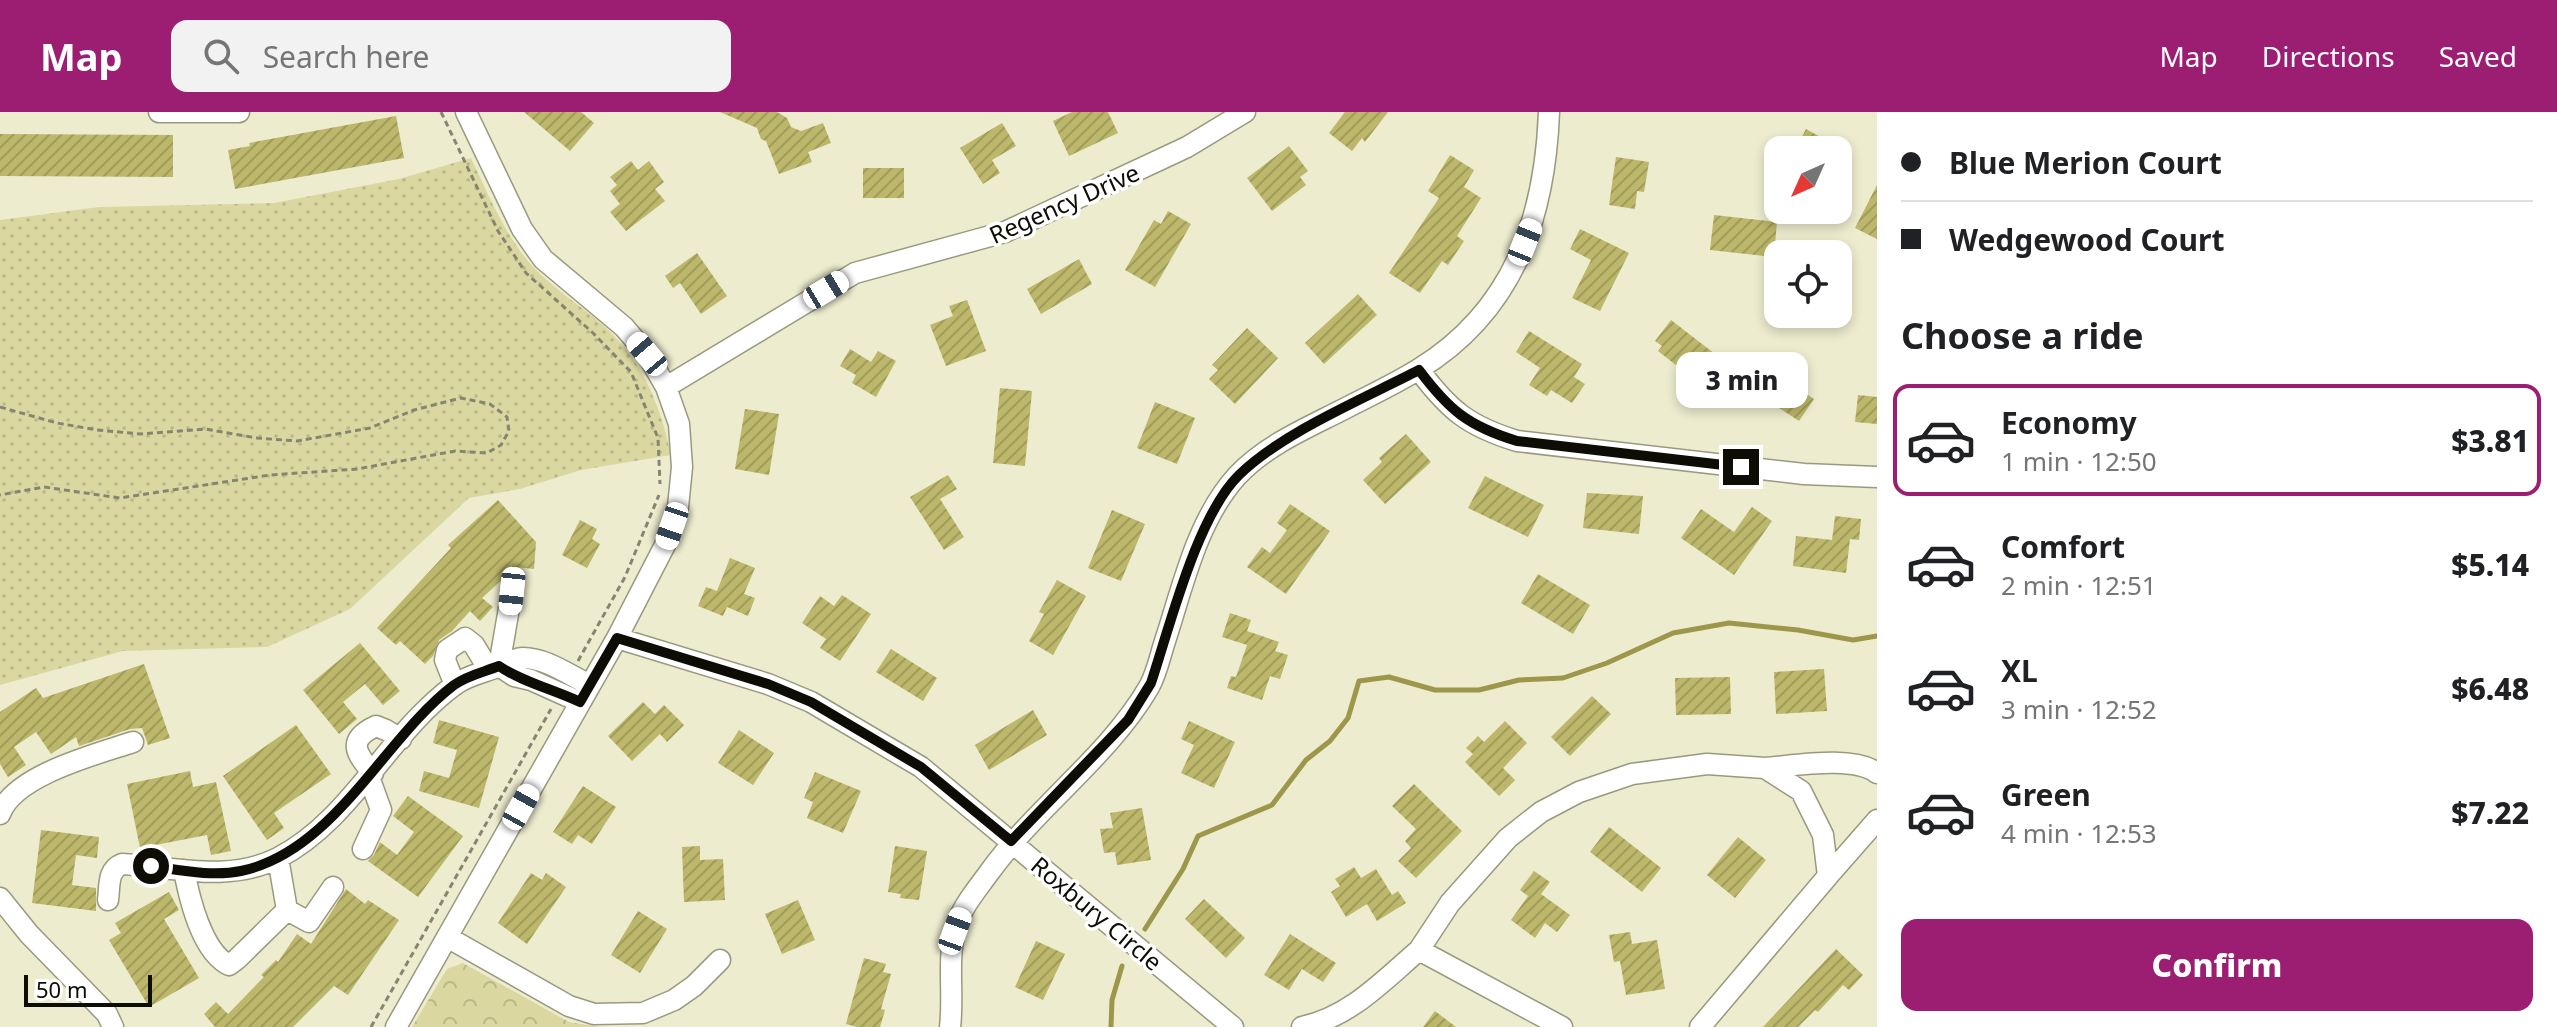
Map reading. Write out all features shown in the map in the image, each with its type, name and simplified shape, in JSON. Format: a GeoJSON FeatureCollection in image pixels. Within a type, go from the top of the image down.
{"type":"FeatureCollection","features":[{"type":"Feature","properties":{"kind":"street"},"geometry":{"type":"LineString","coordinates":[[159,112],[239,112]]}},
{"type":"Feature","properties":{"kind":"street"},"geometry":{"type":"LineString","coordinates":[[396,1027],[617,638],[665,545],[678,507],[682,467],[679,424],[666,387],[647,354],[624,327],[543,259],[522,229],[466,112]]}},
{"type":"Feature","properties":{"kind":"street","name":"Regency Drive"},"geometry":{"type":"LineString","coordinates":[[666,387],[855,273],[1005,232],[1187,147],[1245,112]]}},
{"type":"Feature","properties":{"kind":"street"},"geometry":{"type":"LineString","coordinates":[[950,1027],[953,1007],[951,960],[955,931],[963,908],[1011,841],[1136,708],[1151,683],[1193,556],[1210,515],[1237,476],[1272,446],[1419,370],[1467,332],[1487,311],[1519,257],[1539,198],[1549,112]]}},
{"type":"Feature","properties":{"kind":"street"},"geometry":{"type":"LineString","coordinates":[[1419,370],[1442,401],[1459,414],[1494,434],[1517,441],[1804,474],[1877,477]]}},
{"type":"Feature","properties":{"kind":"street"},"geometry":{"type":"LineString","coordinates":[[494,668],[508,624],[512,591]]}},
{"type":"Feature","properties":{"kind":"street"},"geometry":{"type":"LineString","coordinates":[[455,685],[445,660],[447,650],[465,638],[494,668]]}},
{"type":"Feature","properties":{"kind":"street","name":"Roxbury Circle"},"geometry":{"type":"LineString","coordinates":[[617,638],[768,684],[811,702],[921,767],[1233,1027]]}},
{"type":"Feature","properties":{"kind":"street"},"geometry":{"type":"LineString","coordinates":[[108,900],[110,875],[115,867],[122,864],[213,874],[243,871],[278,858],[321,827],[371,775],[413,724],[455,685],[494,668],[520,657],[540,660],[566,684],[585,694]]}},
{"type":"Feature","properties":{"kind":"street"},"geometry":{"type":"LineString","coordinates":[[363,849],[381,810],[371,775],[356,749],[358,741],[365,731],[376,726],[401,739]]}},
{"type":"Feature","properties":{"kind":"street"},"geometry":{"type":"LineString","coordinates":[[0,810],[14,795],[43,776],[133,742]]}},
{"type":"Feature","properties":{"kind":"street"},"geometry":{"type":"LineString","coordinates":[[1302,1027],[1348,1010],[1419,950],[1450,903],[1508,838],[1541,812],[1579,792],[1632,774],[1707,764],[1765,768],[1846,763],[1869,767],[1877,773]]}},
{"type":"Feature","properties":{"kind":"street"},"geometry":{"type":"LineString","coordinates":[[1765,768],[1801,791],[1823,835],[1828,876]]}},
{"type":"Feature","properties":{"kind":"street"},"geometry":{"type":"LineString","coordinates":[[1700,1027],[1877,820]]}},
{"type":"Feature","properties":{"kind":"street"},"geometry":{"type":"LineString","coordinates":[[278,858],[287,910]]}},
{"type":"Feature","properties":{"kind":"street"},"geometry":{"type":"LineString","coordinates":[[184,870],[193,909],[214,954],[229,965],[287,910]]}},
{"type":"Feature","properties":{"kind":"street"},"geometry":{"type":"LineString","coordinates":[[287,910],[309,922],[333,887]]}},
{"type":"Feature","properties":{"kind":"street"},"geometry":{"type":"LineString","coordinates":[[0,898],[29,934],[107,1014],[113,1027]]}},
{"type":"Feature","properties":{"kind":"street"},"geometry":{"type":"LineString","coordinates":[[447,937],[569,1006],[620,1021],[674,1000],[694,986],[720,960]]}},
{"type":"Feature","properties":{"kind":"street"},"geometry":{"type":"LineString","coordinates":[[1419,950],[1562,1027]]}},
{"type":"Feature","properties":{"kind":"path"},"geometry":{"type":"LineString","coordinates":[[371,1027],[625,577],[660,492],[658,438],[631,372],[526,273],[498,231],[441,112]]}},
{"type":"Feature","properties":{"kind":"path"},"geometry":{"type":"LineString","coordinates":[[0,407],[57,423],[97,430],[141,434],[205,429],[297,441],[370,428],[414,410],[461,398],[490,404],[507,417],[509,431],[501,445],[487,453],[455,451],[357,469],[270,475],[120,498],[44,487],[0,495]]}},
{"type":"Feature","properties":{"kind":"green space"},"geometry":{"type":"Polygon","coordinates":[[[471,158],[499,216],[525,257],[550,283],[611,333],[636,364],[661,416],[671,455],[581,470],[520,489],[469,498],[350,609],[267,647],[123,651],[0,685],[0,220],[99,207],[274,203],[399,179],[471,158]]]}},
{"type":"Feature","properties":{"kind":"green space"},"geometry":{"type":"Polygon","coordinates":[[[463,963],[569,1022],[600,1027],[412,1027],[447,969],[463,963]]]}},
{"type":"Feature","properties":{"kind":"building"},"geometry":{"type":"Polygon","coordinates":[[[524,112],[581,112],[594,123],[570,151],[524,112]]]}},
{"type":"Feature","properties":{"kind":"building"},"geometry":{"type":"Polygon","coordinates":[[[720,112],[777,112],[787,118],[791,127],[801,131],[823,123],[831,143],[808,152],[812,162],[779,174],[766,141],[761,139],[757,128],[720,112]]]}},
{"type":"Feature","properties":{"kind":"building"},"geometry":{"type":"Polygon","coordinates":[[[1072,112],[1108,112],[1118,133],[1069,156],[1053,121],[1072,112]]]}},
{"type":"Feature","properties":{"kind":"building"},"geometry":{"type":"Polygon","coordinates":[[[1345,112],[1388,112],[1365,142],[1362,138],[1352,151],[1329,133],[1345,112]]]}},
{"type":"Feature","properties":{"kind":"building"},"geometry":{"type":"Polygon","coordinates":[[[396,116],[404,158],[235,189],[228,150],[250,146],[249,143],[396,116]]]}},
{"type":"Feature","properties":{"kind":"building"},"geometry":{"type":"Polygon","coordinates":[[[1002,123],[1016,146],[992,160],[1000,173],[983,184],[960,148],[1002,123]]]}},
{"type":"Feature","properties":{"kind":"building"},"geometry":{"type":"Polygon","coordinates":[[[1806,129],[1819,136],[1802,136],[1806,129]]]}},
{"type":"Feature","properties":{"kind":"building"},"geometry":{"type":"Polygon","coordinates":[[[0,134],[173,135],[173,177],[0,176],[0,134]]]}},
{"type":"Feature","properties":{"kind":"building"},"geometry":{"type":"Polygon","coordinates":[[[1289,146],[1308,171],[1300,177],[1306,185],[1272,211],[1247,178],[1289,146]]]}},
{"type":"Feature","properties":{"kind":"building"},"geometry":{"type":"Polygon","coordinates":[[[1450,155],[1474,170],[1464,187],[1481,198],[1457,236],[1464,241],[1448,265],[1442,261],[1420,293],[1389,273],[1439,198],[1428,191],[1450,155]]]}},
{"type":"Feature","properties":{"kind":"building"},"geometry":{"type":"Polygon","coordinates":[[[1616,157],[1649,162],[1644,192],[1637,191],[1635,209],[1609,205],[1616,157]]]}},
{"type":"Feature","properties":{"kind":"building"},"geometry":{"type":"Polygon","coordinates":[[[631,161],[638,170],[649,161],[664,182],[655,189],[665,201],[626,231],[610,212],[620,204],[610,191],[617,185],[610,177],[631,161]]]}},
{"type":"Feature","properties":{"kind":"building"},"geometry":{"type":"Polygon","coordinates":[[[863,168],[904,168],[904,198],[863,198],[863,168]]]}},
{"type":"Feature","properties":{"kind":"building"},"geometry":{"type":"Polygon","coordinates":[[[1877,185],[1877,239],[1855,228],[1877,185]]]}},
{"type":"Feature","properties":{"kind":"building"},"geometry":{"type":"Polygon","coordinates":[[[1168,211],[1191,224],[1155,287],[1125,270],[1154,220],[1161,224],[1168,211]]]}},
{"type":"Feature","properties":{"kind":"building"},"geometry":{"type":"Polygon","coordinates":[[[1714,215],[1777,224],[1775,240],[1764,240],[1764,256],[1710,250],[1714,215]]]}},
{"type":"Feature","properties":{"kind":"building"},"geometry":{"type":"Polygon","coordinates":[[[1580,229],[1629,253],[1600,311],[1572,298],[1591,260],[1570,249],[1580,229]]]}},
{"type":"Feature","properties":{"kind":"building"},"geometry":{"type":"Polygon","coordinates":[[[697,253],[727,296],[701,314],[680,283],[673,288],[665,276],[697,253]]]}},
{"type":"Feature","properties":{"kind":"building"},"geometry":{"type":"Polygon","coordinates":[[[1079,259],[1092,284],[1041,314],[1027,289],[1079,259]]]}},
{"type":"Feature","properties":{"kind":"building"},"geometry":{"type":"Polygon","coordinates":[[[1358,294],[1377,315],[1324,364],[1305,343],[1358,294]]]}},
{"type":"Feature","properties":{"kind":"building"},"geometry":{"type":"Polygon","coordinates":[[[967,300],[986,351],[946,366],[930,325],[953,316],[949,306],[967,300]]]}},
{"type":"Feature","properties":{"kind":"building"},"geometry":{"type":"Polygon","coordinates":[[[1671,320],[1715,354],[1695,380],[1658,351],[1662,346],[1655,341],[1671,320]]]}},
{"type":"Feature","properties":{"kind":"building"},"geometry":{"type":"Polygon","coordinates":[[[1247,328],[1278,358],[1235,404],[1209,379],[1218,370],[1212,365],[1247,328]]]}},
{"type":"Feature","properties":{"kind":"building"},"geometry":{"type":"Polygon","coordinates":[[[1529,331],[1582,364],[1574,377],[1585,384],[1572,403],[1551,390],[1547,396],[1529,385],[1540,368],[1516,352],[1529,331]]]}},
{"type":"Feature","properties":{"kind":"building"},"geometry":{"type":"Polygon","coordinates":[[[850,349],[871,362],[878,351],[896,361],[876,397],[852,383],[856,375],[840,366],[850,349]]]}},
{"type":"Feature","properties":{"kind":"building"},"geometry":{"type":"Polygon","coordinates":[[[1764,365],[1814,399],[1799,421],[1749,388],[1764,365]]]}},
{"type":"Feature","properties":{"kind":"building"},"geometry":{"type":"Polygon","coordinates":[[[1000,388],[1032,391],[1025,466],[993,463],[1000,388]]]}},
{"type":"Feature","properties":{"kind":"building"},"geometry":{"type":"Polygon","coordinates":[[[1858,395],[1877,397],[1877,424],[1855,422],[1858,395]]]}},
{"type":"Feature","properties":{"kind":"building"},"geometry":{"type":"Polygon","coordinates":[[[1155,402],[1195,418],[1177,464],[1137,448],[1155,402]]]}},
{"type":"Feature","properties":{"kind":"building"},"geometry":{"type":"Polygon","coordinates":[[[745,409],[779,414],[769,475],[735,469],[745,409]]]}},
{"type":"Feature","properties":{"kind":"building"},"geometry":{"type":"Polygon","coordinates":[[[1406,434],[1431,462],[1385,504],[1363,480],[1382,462],[1379,458],[1406,434]]]}},
{"type":"Feature","properties":{"kind":"building"},"geometry":{"type":"Polygon","coordinates":[[[948,475],[957,489],[940,499],[964,537],[944,550],[910,497],[948,475]]]}},
{"type":"Feature","properties":{"kind":"building"},"geometry":{"type":"Polygon","coordinates":[[[1485,476],[1544,505],[1528,537],[1468,508],[1485,476]]]}},
{"type":"Feature","properties":{"kind":"building"},"geometry":{"type":"Polygon","coordinates":[[[1587,493],[1643,496],[1639,534],[1583,528],[1587,493]]]}},
{"type":"Feature","properties":{"kind":"building"},"geometry":{"type":"Polygon","coordinates":[[[498,500],[536,542],[534,569],[516,567],[482,598],[493,607],[480,621],[470,611],[439,640],[433,656],[425,664],[400,641],[396,645],[377,628],[451,548],[448,545],[498,500]]]}},
{"type":"Feature","properties":{"kind":"building"},"geometry":{"type":"Polygon","coordinates":[[[1290,504],[1330,531],[1286,594],[1247,567],[1262,547],[1270,553],[1287,530],[1277,523],[1290,504]]]}},
{"type":"Feature","properties":{"kind":"building"},"geometry":{"type":"Polygon","coordinates":[[[1752,507],[1772,521],[1734,575],[1681,538],[1701,509],[1734,532],[1752,507]]]}},
{"type":"Feature","properties":{"kind":"building"},"geometry":{"type":"Polygon","coordinates":[[[1112,510],[1145,524],[1121,581],[1088,568],[1112,510]]]}},
{"type":"Feature","properties":{"kind":"building"},"geometry":{"type":"Polygon","coordinates":[[[1835,516],[1861,519],[1859,540],[1850,539],[1846,573],[1793,566],[1796,536],[1832,540],[1835,516]]]}},
{"type":"Feature","properties":{"kind":"building"},"geometry":{"type":"Polygon","coordinates":[[[580,520],[597,529],[592,539],[600,544],[587,568],[562,555],[580,520]]]}},
{"type":"Feature","properties":{"kind":"building"},"geometry":{"type":"Polygon","coordinates":[[[730,558],[755,568],[744,594],[755,598],[748,616],[727,607],[723,616],[698,606],[706,587],[717,591],[730,558]]]}},
{"type":"Feature","properties":{"kind":"building"},"geometry":{"type":"Polygon","coordinates":[[[1538,574],[1590,605],[1573,634],[1521,603],[1538,574]]]}},
{"type":"Feature","properties":{"kind":"building"},"geometry":{"type":"Polygon","coordinates":[[[1057,580],[1086,596],[1053,655],[1029,641],[1044,614],[1039,612],[1057,580]]]}},
{"type":"Feature","properties":{"kind":"building"},"geometry":{"type":"Polygon","coordinates":[[[842,595],[871,614],[840,661],[820,648],[826,639],[802,623],[820,596],[834,606],[842,595]]]}},
{"type":"Feature","properties":{"kind":"building"},"geometry":{"type":"Polygon","coordinates":[[[1230,613],[1251,620],[1247,631],[1279,642],[1275,651],[1288,655],[1280,679],[1270,676],[1262,700],[1227,688],[1231,676],[1236,677],[1247,645],[1222,637],[1230,613]]]}},
{"type":"Feature","properties":{"kind":"building"},"geometry":{"type":"Polygon","coordinates":[[[360,643],[400,691],[383,705],[365,684],[343,702],[357,719],[339,734],[303,690],[360,643]]]}},
{"type":"Feature","properties":{"kind":"building"},"geometry":{"type":"Polygon","coordinates":[[[891,649],[937,678],[923,701],[876,672],[891,649]]]}},
{"type":"Feature","properties":{"kind":"building"},"geometry":{"type":"Polygon","coordinates":[[[144,664],[170,738],[148,745],[142,728],[130,729],[79,746],[76,737],[51,754],[36,732],[14,747],[26,765],[8,777],[0,764],[0,712],[36,688],[43,698],[144,664]]]}},
{"type":"Feature","properties":{"kind":"building"},"geometry":{"type":"Polygon","coordinates":[[[1824,669],[1827,711],[1776,714],[1774,672],[1824,669]]]}},
{"type":"Feature","properties":{"kind":"building"},"geometry":{"type":"Polygon","coordinates":[[[1730,677],[1731,714],[1676,715],[1675,678],[1730,677]]]}},
{"type":"Feature","properties":{"kind":"building"},"geometry":{"type":"Polygon","coordinates":[[[1592,696],[1611,714],[1570,756],[1551,737],[1592,696]]]}},
{"type":"Feature","properties":{"kind":"building"},"geometry":{"type":"Polygon","coordinates":[[[643,702],[655,714],[664,705],[684,725],[667,742],[660,734],[632,761],[608,736],[643,702]]]}},
{"type":"Feature","properties":{"kind":"building"},"geometry":{"type":"Polygon","coordinates":[[[1033,710],[1047,735],[989,770],[975,745],[1033,710]]]}},
{"type":"Feature","properties":{"kind":"building"},"geometry":{"type":"Polygon","coordinates":[[[439,720],[499,737],[479,808],[419,791],[424,771],[449,778],[457,750],[433,743],[439,720]]]}},
{"type":"Feature","properties":{"kind":"building"},"geometry":{"type":"Polygon","coordinates":[[[1189,721],[1235,742],[1214,788],[1181,773],[1194,745],[1181,739],[1189,721]]]}},
{"type":"Feature","properties":{"kind":"building"},"geometry":{"type":"Polygon","coordinates":[[[1505,721],[1527,743],[1503,768],[1515,780],[1499,796],[1465,762],[1473,754],[1466,748],[1478,736],[1484,742],[1505,721]]]}},
{"type":"Feature","properties":{"kind":"building"},"geometry":{"type":"Polygon","coordinates":[[[296,725],[331,774],[274,813],[284,828],[267,840],[223,776],[296,725]]]}},
{"type":"Feature","properties":{"kind":"building"},"geometry":{"type":"Polygon","coordinates":[[[739,730],[774,753],[753,785],[718,763],[739,730]]]}},
{"type":"Feature","properties":{"kind":"building"},"geometry":{"type":"Polygon","coordinates":[[[190,771],[193,787],[216,782],[231,851],[211,855],[207,835],[140,848],[127,784],[190,771]]]}},
{"type":"Feature","properties":{"kind":"building"},"geometry":{"type":"Polygon","coordinates":[[[815,772],[861,791],[843,833],[807,818],[813,802],[804,798],[815,772]]]}},
{"type":"Feature","properties":{"kind":"building"},"geometry":{"type":"Polygon","coordinates":[[[1414,784],[1462,831],[1416,878],[1398,861],[1411,848],[1405,841],[1416,829],[1392,806],[1414,784]]]}},
{"type":"Feature","properties":{"kind":"building"},"geometry":{"type":"Polygon","coordinates":[[[583,786],[616,807],[592,844],[578,835],[572,844],[553,832],[583,786]]]}},
{"type":"Feature","properties":{"kind":"building"},"geometry":{"type":"Polygon","coordinates":[[[408,796],[463,836],[418,897],[368,861],[380,842],[397,855],[414,832],[393,816],[408,796]]]}},
{"type":"Feature","properties":{"kind":"building"},"geometry":{"type":"Polygon","coordinates":[[[1142,808],[1151,860],[1117,865],[1115,852],[1104,853],[1100,829],[1113,828],[1110,813],[1142,808]]]}},
{"type":"Feature","properties":{"kind":"building"},"geometry":{"type":"Polygon","coordinates":[[[1609,827],[1661,868],[1642,892],[1590,852],[1609,827]]]}},
{"type":"Feature","properties":{"kind":"building"},"geometry":{"type":"Polygon","coordinates":[[[41,830],[99,837],[97,858],[76,855],[72,885],[96,888],[96,911],[32,903],[41,830]]]}},
{"type":"Feature","properties":{"kind":"building"},"geometry":{"type":"Polygon","coordinates":[[[1738,837],[1766,860],[1735,898],[1707,875],[1738,837]]]}},
{"type":"Feature","properties":{"kind":"building"},"geometry":{"type":"Polygon","coordinates":[[[700,846],[700,860],[723,859],[725,900],[684,902],[682,847],[700,846]]]}},
{"type":"Feature","properties":{"kind":"building"},"geometry":{"type":"Polygon","coordinates":[[[895,846],[927,851],[919,900],[900,898],[901,894],[888,892],[895,846]]]}},
{"type":"Feature","properties":{"kind":"building"},"geometry":{"type":"Polygon","coordinates":[[[1354,867],[1361,878],[1376,869],[1392,895],[1398,891],[1406,903],[1377,921],[1367,904],[1346,917],[1331,892],[1340,886],[1335,879],[1354,867]]]}},
{"type":"Feature","properties":{"kind":"building"},"geometry":{"type":"Polygon","coordinates":[[[1534,871],[1550,882],[1541,894],[1570,915],[1557,932],[1545,923],[1535,938],[1511,920],[1528,896],[1520,890],[1534,871]]]}},
{"type":"Feature","properties":{"kind":"building"},"geometry":{"type":"Polygon","coordinates":[[[531,873],[542,880],[546,873],[566,887],[527,944],[498,923],[531,873]]]}},
{"type":"Feature","properties":{"kind":"building"},"geometry":{"type":"Polygon","coordinates":[[[346,889],[365,904],[368,900],[399,920],[348,995],[334,986],[293,1027],[215,1027],[204,1014],[216,1002],[228,1014],[264,977],[261,975],[276,960],[278,962],[297,934],[311,944],[346,889]]]}},
{"type":"Feature","properties":{"kind":"building"},"geometry":{"type":"Polygon","coordinates":[[[169,892],[179,910],[164,919],[199,978],[149,1007],[109,940],[121,933],[115,923],[169,892]]]}},
{"type":"Feature","properties":{"kind":"building"},"geometry":{"type":"Polygon","coordinates":[[[1204,899],[1245,938],[1226,958],[1185,919],[1204,899]]]}},
{"type":"Feature","properties":{"kind":"building"},"geometry":{"type":"Polygon","coordinates":[[[798,900],[815,940],[782,954],[765,914],[798,900]]]}},
{"type":"Feature","properties":{"kind":"building"},"geometry":{"type":"Polygon","coordinates":[[[638,911],[667,929],[640,973],[611,955],[638,911]]]}},
{"type":"Feature","properties":{"kind":"building"},"geometry":{"type":"Polygon","coordinates":[[[1630,932],[1632,944],[1657,940],[1665,989],[1626,995],[1620,961],[1614,962],[1609,935],[1630,932]]]}},
{"type":"Feature","properties":{"kind":"building"},"geometry":{"type":"Polygon","coordinates":[[[1290,934],[1336,963],[1323,982],[1302,969],[1289,990],[1264,975],[1290,934]]]}},
{"type":"Feature","properties":{"kind":"building"},"geometry":{"type":"Polygon","coordinates":[[[1036,941],[1065,954],[1043,1000],[1015,987],[1036,941]]]}},
{"type":"Feature","properties":{"kind":"building"},"geometry":{"type":"Polygon","coordinates":[[[1836,949],[1863,975],[1849,990],[1843,985],[1818,1012],[1815,1010],[1798,1027],[1763,1027],[1836,949]]]}},
{"type":"Feature","properties":{"kind":"building"},"geometry":{"type":"Polygon","coordinates":[[[864,958],[886,964],[883,972],[891,974],[881,1009],[885,1010],[880,1027],[846,1024],[864,958]]]}},
{"type":"Feature","properties":{"kind":"building"},"geometry":{"type":"Polygon","coordinates":[[[1435,1011],[1456,1027],[1423,1027],[1435,1011]]]}},
{"type":"Feature","properties":{"kind":"waterway"},"geometry":{"type":"LineString","coordinates":[[1145,929],[1183,869],[1198,836],[1272,805],[1306,760],[1330,741],[1348,718],[1359,681],[1389,677],[1435,690],[1479,690],[1519,680],[1563,678],[1607,663],[1673,633],[1729,623],[1798,630],[1853,640],[1877,636]]}},
{"type":"Feature","properties":{"kind":"waterway"},"geometry":{"type":"LineString","coordinates":[[1111,1027],[1112,1000],[1122,966]]}},
{"type":"Feature","properties":{"kind":"route"},"geometry":{"type":"LineString","coordinates":[[151,866],[213,874],[243,871],[278,858],[321,827],[377,769],[413,724],[465,678],[499,666],[514,676],[547,686],[580,702],[617,638],[768,684],[811,702],[921,767],[1011,841],[1128,720],[1140,702],[1151,683],[1193,556],[1210,515],[1237,476],[1272,446],[1419,370],[1442,401],[1459,414],[1476,426],[1517,441],[1741,467]]}}]}
